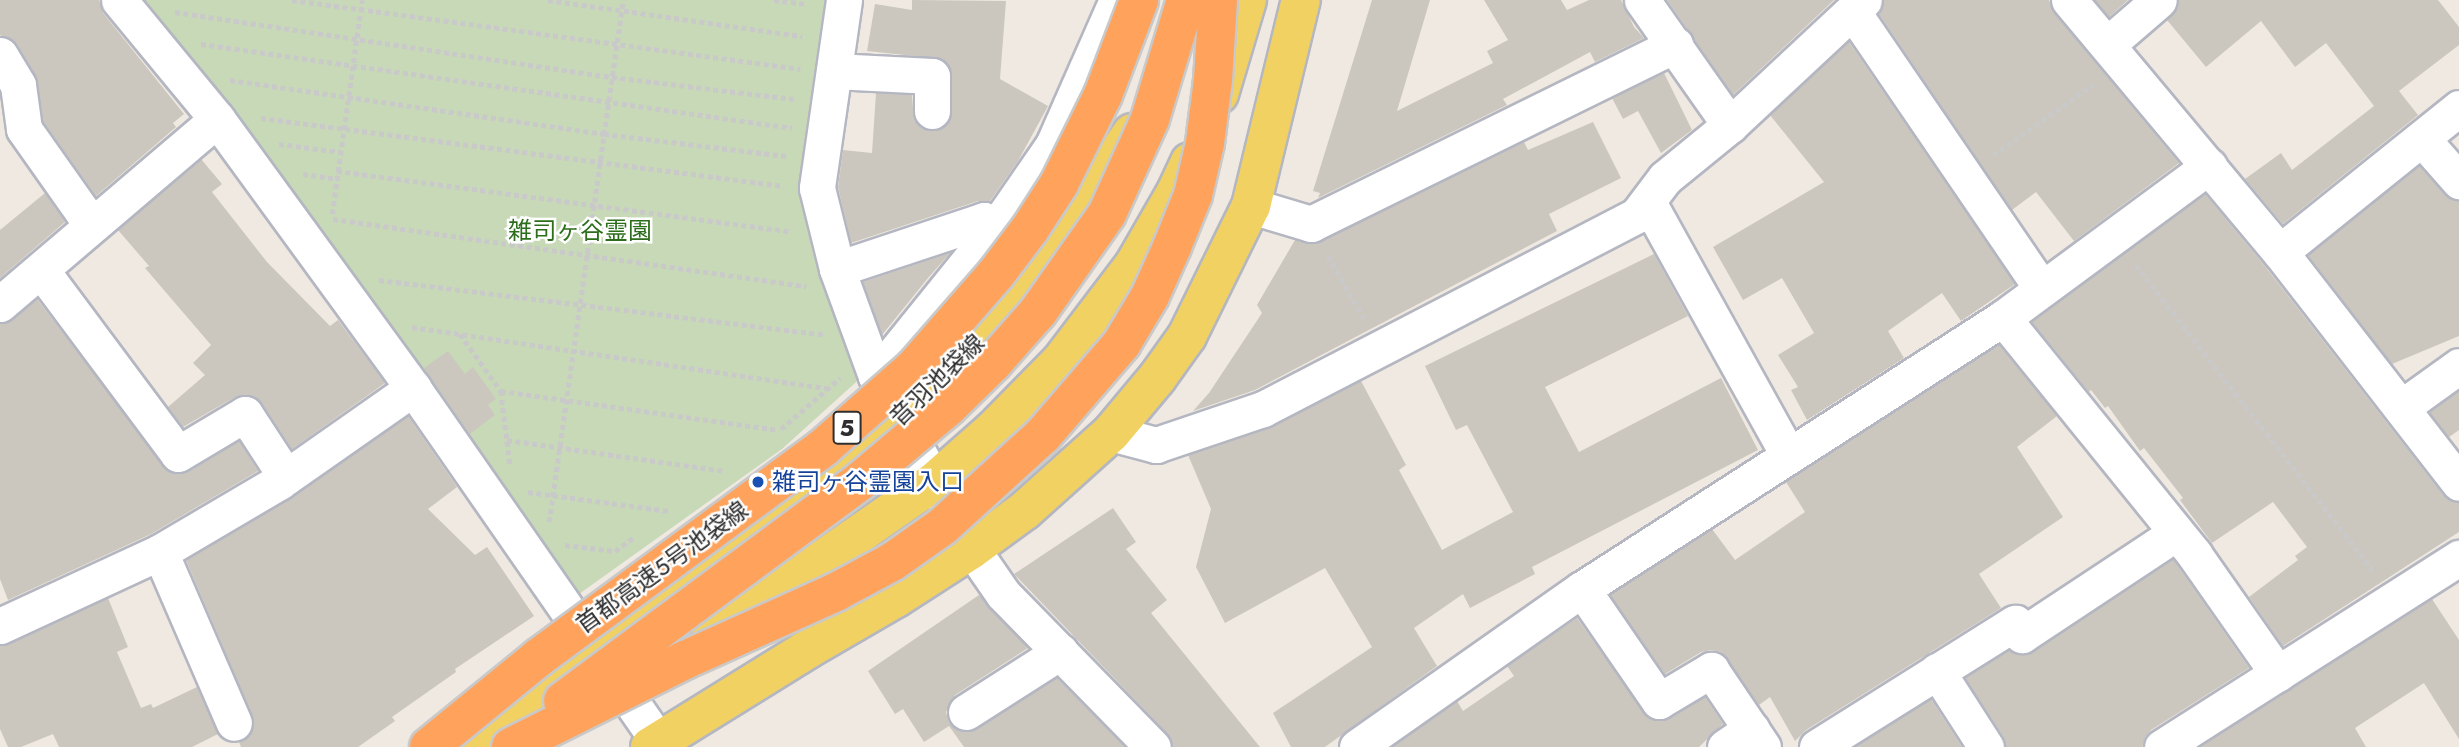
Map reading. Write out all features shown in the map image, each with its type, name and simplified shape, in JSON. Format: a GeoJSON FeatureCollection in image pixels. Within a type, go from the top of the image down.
{"type":"FeatureCollection","features":[{"type":"Feature","properties":{"kind":"highway","name":"首都高速5号池袋線"},"geometry":{"type":"LineString","coordinates":[[429,747],[538,658],[824,447],[914,368],[996,274],[1059,184],[1103,95],[1139,0]]}},
{"type":"Feature","properties":{"kind":"highway","name":"首都高速5号池袋線"},"geometry":{"type":"LineString","coordinates":[[504,747],[860,481],[948,407],[993,363],[1067,274],[1107,214],[1150,119],[1186,0]]}},
{"type":"Feature","properties":{"kind":"highway"},"geometry":{"type":"LineString","coordinates":[[511,747],[685,660],[836,592],[892,562],[943,526],[1043,435],[1122,343],[1150,296],[1172,247],[1193,195],[1205,143],[1220,0]]}},
{"type":"Feature","properties":{"kind":"main road","name":"音羽池袋線"},"geometry":{"type":"LineString","coordinates":[[461,747],[591,647],[899,419],[965,359],[1044,262],[1220,0]]}},
{"type":"Feature","properties":{"kind":"main road"},"geometry":{"type":"LineString","coordinates":[[554,747],[934,482],[993,429],[1061,361],[1134,265],[1177,192],[1220,93],[1247,0]]}},
{"type":"Feature","properties":{"kind":"main road"},"geometry":{"type":"LineString","coordinates":[[654,744],[972,549],[1034,503],[1111,433],[1157,378],[1187,336],[1251,206],[1301,0]]}},
{"type":"Feature","properties":{"kind":"street"},"geometry":{"type":"LineString","coordinates":[[119,0],[217,119],[413,388],[536,549],[591,647],[625,695],[654,744]]}},
{"type":"Feature","properties":{"kind":"street"},"geometry":{"type":"LineString","coordinates":[[862,374],[997,226],[1053,145],[1117,0]]}},
{"type":"Feature","properties":{"kind":"street"},"geometry":{"type":"LineString","coordinates":[[1642,0],[1730,125]]}},
{"type":"Feature","properties":{"kind":"street"},"geometry":{"type":"LineString","coordinates":[[2069,0],[2280,252],[2459,483]]}},
{"type":"Feature","properties":{"kind":"street"},"geometry":{"type":"LineString","coordinates":[[2116,53],[2159,0]]}},
{"type":"Feature","properties":{"kind":"street"},"geometry":{"type":"LineString","coordinates":[[831,3],[817,188],[862,374],[899,419],[972,549],[1003,594],[1153,747]]}},
{"type":"Feature","properties":{"kind":"street"},"geometry":{"type":"LineString","coordinates":[[1111,433],[1156,445],[1263,409],[1637,215],[1665,178],[1730,125],[1858,6],[1964,175],[2042,289]]}},
{"type":"Feature","properties":{"kind":"street"},"geometry":{"type":"LineString","coordinates":[[1251,206],[1311,225],[1675,45]]}},
{"type":"Feature","properties":{"kind":"street"},"geometry":{"type":"LineString","coordinates":[[0,55],[18,85],[24,129],[91,225]]}},
{"type":"Feature","properties":{"kind":"street"},"geometry":{"type":"LineString","coordinates":[[826,61],[932,76],[932,111]]}},
{"type":"Feature","properties":{"kind":"street"},"geometry":{"type":"LineString","coordinates":[[2280,252],[2423,140],[2459,108]]}},
{"type":"Feature","properties":{"kind":"street"},"geometry":{"type":"LineString","coordinates":[[0,304],[217,119]]}},
{"type":"Feature","properties":{"kind":"street"},"geometry":{"type":"LineString","coordinates":[[2423,140],[2459,181]]}},
{"type":"Feature","properties":{"kind":"street"},"geometry":{"type":"LineString","coordinates":[[1357,747],[1582,589],[2003,318],[2209,166]]}},
{"type":"Feature","properties":{"kind":"street"},"geometry":{"type":"LineString","coordinates":[[1648,202],[1788,455]]}},
{"type":"Feature","properties":{"kind":"street"},"geometry":{"type":"LineString","coordinates":[[837,269],[984,220],[997,226]]}},
{"type":"Feature","properties":{"kind":"street"},"geometry":{"type":"LineString","coordinates":[[41,270],[178,454],[245,414],[286,477]]}},
{"type":"Feature","properties":{"kind":"street"},"geometry":{"type":"LineString","coordinates":[[2003,318],[2176,533],[2278,674]]}},
{"type":"Feature","properties":{"kind":"street"},"geometry":{"type":"LineString","coordinates":[[2402,407],[2459,366]]}},
{"type":"Feature","properties":{"kind":"street"},"geometry":{"type":"LineString","coordinates":[[0,626],[160,552],[286,477],[413,388]]}},
{"type":"Feature","properties":{"kind":"street"},"geometry":{"type":"LineString","coordinates":[[1817,747],[2015,622],[2022,635],[2176,533]]}},
{"type":"Feature","properties":{"kind":"street"},"geometry":{"type":"LineString","coordinates":[[160,552],[234,723]]}},
{"type":"Feature","properties":{"kind":"street"},"geometry":{"type":"LineString","coordinates":[[2162,747],[2459,558]]}},
{"type":"Feature","properties":{"kind":"street"},"geometry":{"type":"LineString","coordinates":[[1582,589],[1659,701],[1711,670],[1747,741]]}},
{"type":"Feature","properties":{"kind":"street"},"geometry":{"type":"LineString","coordinates":[[966,712],[1060,652]]}},
{"type":"Feature","properties":{"kind":"street"},"geometry":{"type":"LineString","coordinates":[[1937,671],[1986,747]]}},
{"type":"Feature","properties":{"kind":"path"},"geometry":{"type":"LineString","coordinates":[[292,0],[617,45],[826,61]]}},
{"type":"Feature","properties":{"kind":"path"},"geometry":{"type":"LineString","coordinates":[[324,267],[362,0]]}},
{"type":"Feature","properties":{"kind":"path"},"geometry":{"type":"LineString","coordinates":[[548,0],[621,10],[826,61]]}},
{"type":"Feature","properties":{"kind":"path"},"geometry":{"type":"LineString","coordinates":[[623,0],[553,495],[536,549],[615,551],[636,535]]}},
{"type":"Feature","properties":{"kind":"path"},"geometry":{"type":"LineString","coordinates":[[774,0],[831,3]]}},
{"type":"Feature","properties":{"kind":"path"},"geometry":{"type":"LineString","coordinates":[[162,10],[612,76],[799,99]]}},
{"type":"Feature","properties":{"kind":"path"},"geometry":{"type":"LineString","coordinates":[[198,43],[794,128]]}},
{"type":"Feature","properties":{"kind":"path"},"geometry":{"type":"LineString","coordinates":[[1964,175],[2116,53]]}},
{"type":"Feature","properties":{"kind":"path"},"geometry":{"type":"LineString","coordinates":[[226,79],[604,134],[788,157]]}},
{"type":"Feature","properties":{"kind":"path"},"geometry":{"type":"LineString","coordinates":[[254,117],[795,188]]}},
{"type":"Feature","properties":{"kind":"path"},"geometry":{"type":"LineString","coordinates":[[273,143],[341,152]]}},
{"type":"Feature","properties":{"kind":"path"},"geometry":{"type":"LineString","coordinates":[[337,171],[794,232]]}},
{"type":"Feature","properties":{"kind":"path"},"geometry":{"type":"LineString","coordinates":[[295,173],[337,180]]}},
{"type":"Feature","properties":{"kind":"path"},"geometry":{"type":"LineString","coordinates":[[331,219],[807,286]]}},
{"type":"Feature","properties":{"kind":"path"},"geometry":{"type":"LineString","coordinates":[[1311,225],[1381,349]]}},
{"type":"Feature","properties":{"kind":"path"},"geometry":{"type":"LineString","coordinates":[[2114,237],[2395,598]]}},
{"type":"Feature","properties":{"kind":"path"},"geometry":{"type":"LineString","coordinates":[[374,280],[837,337]]}},
{"type":"Feature","properties":{"kind":"path"},"geometry":{"type":"LineString","coordinates":[[408,326],[827,388]]}},
{"type":"Feature","properties":{"kind":"path"},"geometry":{"type":"LineString","coordinates":[[460,334],[501,391],[512,477]]}},
{"type":"Feature","properties":{"kind":"path"},"geometry":{"type":"LineString","coordinates":[[768,439],[827,388],[862,374]]}},
{"type":"Feature","properties":{"kind":"path"},"geometry":{"type":"LineString","coordinates":[[501,391],[779,430]]}},
{"type":"Feature","properties":{"kind":"path"},"geometry":{"type":"LineString","coordinates":[[507,440],[724,471]]}},
{"type":"Feature","properties":{"kind":"path"},"geometry":{"type":"LineString","coordinates":[[713,479],[735,463]]}},
{"type":"Feature","properties":{"kind":"path"},"geometry":{"type":"LineString","coordinates":[[527,491],[669,511]]}},
{"type":"Feature","properties":{"kind":"path"},"geometry":{"type":"LineString","coordinates":[[658,519],[680,503]]}},
{"type":"Feature","properties":{"kind":"green space","name":"雑司ヶ谷霊園"},"geometry":{"type":"Polygon","coordinates":[[[117,0],[834,0],[806,194],[865,374],[782,449],[572,599],[117,0]]]}},
{"type":"Feature","properties":{"kind":"building"},"geometry":{"type":"Polygon","coordinates":[[[0,0],[99,0],[103,13],[184,114],[173,123],[176,127],[96,196],[43,121],[35,75],[17,44],[0,35],[0,0]]]}},
{"type":"Feature","properties":{"kind":"building"},"geometry":{"type":"Polygon","coordinates":[[[912,0],[1006,1],[1000,79],[1048,106],[1018,161],[990,201],[978,201],[851,243],[838,187],[843,150],[872,153],[876,93],[912,95],[914,120],[921,128],[931,131],[943,128],[952,112],[952,75],[943,59],[867,51],[875,4],[912,10],[912,0]]]}},
{"type":"Feature","properties":{"kind":"building"},"geometry":{"type":"Polygon","coordinates":[[[1372,0],[1430,0],[1397,111],[1493,63],[1487,51],[1508,40],[1484,0],[1561,0],[1567,10],[1589,0],[1621,0],[1634,27],[1644,38],[1595,62],[1590,52],[1503,99],[1507,105],[1318,198],[1320,193],[1313,191],[1372,0]]]}},
{"type":"Feature","properties":{"kind":"building"},"geometry":{"type":"Polygon","coordinates":[[[1667,0],[1834,0],[1733,95],[1667,0]]]}},
{"type":"Feature","properties":{"kind":"building"},"geometry":{"type":"Polygon","coordinates":[[[1884,0],[2049,0],[2054,13],[2179,163],[2074,241],[2036,192],[2012,210],[1879,14],[1884,0]]]}},
{"type":"Feature","properties":{"kind":"building"},"geometry":{"type":"Polygon","coordinates":[[[2095,0],[2128,0],[2109,17],[2095,0]]]}},
{"type":"Feature","properties":{"kind":"building"},"geometry":{"type":"Polygon","coordinates":[[[2179,0],[2438,0],[2459,27],[2459,45],[2399,91],[2418,115],[2283,224],[2245,179],[2281,153],[2292,170],[2374,106],[2326,43],[2295,67],[2261,21],[2206,67],[2167,20],[2178,7],[2179,0]]]}},
{"type":"Feature","properties":{"kind":"building"},"geometry":{"type":"Polygon","coordinates":[[[1849,42],[2015,284],[1961,321],[1942,293],[1888,331],[1904,358],[1807,420],[1791,390],[1798,387],[1778,355],[1814,333],[1782,278],[1743,300],[1713,247],[1824,182],[1770,115],[1849,42]]]}},
{"type":"Feature","properties":{"kind":"building"},"geometry":{"type":"Polygon","coordinates":[[[1664,73],[1692,130],[1661,153],[1638,111],[1623,119],[1612,98],[1664,73]]]}},
{"type":"Feature","properties":{"kind":"building"},"geometry":{"type":"Polygon","coordinates":[[[1593,122],[1621,178],[1549,214],[1557,231],[1255,390],[1193,411],[1209,393],[1262,313],[1257,305],[1295,240],[1320,242],[1524,142],[1528,150],[1593,122]]]}},
{"type":"Feature","properties":{"kind":"building"},"geometry":{"type":"Polygon","coordinates":[[[201,159],[222,184],[212,192],[267,262],[330,326],[338,320],[385,383],[292,449],[262,403],[254,396],[235,397],[183,427],[168,407],[205,375],[193,363],[211,345],[145,268],[149,266],[118,230],[201,159]]]}},
{"type":"Feature","properties":{"kind":"building"},"geometry":{"type":"Polygon","coordinates":[[[2419,166],[2444,194],[2459,201],[2459,336],[2392,364],[2308,255],[2419,166]]]}},
{"type":"Feature","properties":{"kind":"building"},"geometry":{"type":"Polygon","coordinates":[[[45,193],[65,222],[0,278],[0,230],[45,193]]]}},
{"type":"Feature","properties":{"kind":"building"},"geometry":{"type":"Polygon","coordinates":[[[2205,194],[2264,265],[2443,495],[2459,503],[2459,532],[2283,646],[2249,597],[2298,560],[2295,556],[2307,547],[2273,502],[2212,543],[2180,500],[2183,498],[2144,448],[2140,451],[2108,406],[2105,408],[2091,390],[2089,392],[2032,322],[2205,194]]]}},
{"type":"Feature","properties":{"kind":"building"},"geometry":{"type":"Polygon","coordinates":[[[950,253],[928,278],[882,335],[863,282],[950,253]]]}},
{"type":"Feature","properties":{"kind":"building"},"geometry":{"type":"Polygon","coordinates":[[[1654,254],[1688,316],[1545,387],[1579,452],[1721,378],[1758,450],[1532,567],[1535,574],[1470,608],[1463,594],[1414,628],[1437,666],[1325,747],[1291,747],[1273,713],[1372,647],[1325,568],[1225,623],[1196,567],[1211,509],[1188,455],[1272,427],[1361,381],[1406,465],[1399,470],[1442,550],[1513,512],[1467,425],[1456,430],[1425,366],[1654,254]]]}},
{"type":"Feature","properties":{"kind":"building"},"geometry":{"type":"Polygon","coordinates":[[[37,299],[169,472],[188,472],[239,441],[258,471],[151,534],[8,600],[0,579],[0,324],[13,319],[37,299]]]}},
{"type":"Feature","properties":{"kind":"building"},"geometry":{"type":"Polygon","coordinates":[[[1999,345],[2057,416],[2017,447],[2063,517],[1979,574],[2001,608],[1806,730],[1795,741],[1770,697],[1759,705],[1721,652],[1701,652],[1665,674],[1610,595],[1712,529],[1735,560],[1805,512],[1786,482],[1999,345]]]}},
{"type":"Feature","properties":{"kind":"building"},"geometry":{"type":"Polygon","coordinates":[[[448,351],[465,374],[473,367],[496,399],[488,405],[495,415],[470,434],[424,368],[448,351]]]}},
{"type":"Feature","properties":{"kind":"building"},"geometry":{"type":"Polygon","coordinates":[[[2459,391],[2459,430],[2449,437],[2429,412],[2459,391]]]}},
{"type":"Feature","properties":{"kind":"building"},"geometry":{"type":"Polygon","coordinates":[[[408,416],[457,487],[428,509],[475,555],[487,547],[534,616],[455,669],[456,672],[392,717],[395,721],[358,747],[241,747],[239,742],[250,735],[254,726],[252,715],[186,560],[290,499],[408,416]]]}},
{"type":"Feature","properties":{"kind":"building"},"geometry":{"type":"Polygon","coordinates":[[[1113,508],[1136,542],[1126,549],[1167,600],[1151,613],[1260,747],[1173,747],[1167,733],[1014,574],[1113,508]]]}},
{"type":"Feature","properties":{"kind":"building"},"geometry":{"type":"Polygon","coordinates":[[[2173,559],[2249,668],[2151,730],[2142,747],[2006,747],[2003,736],[1965,678],[2010,650],[2022,655],[2033,652],[2173,559]]]}},
{"type":"Feature","properties":{"kind":"building"},"geometry":{"type":"Polygon","coordinates":[[[979,595],[1028,648],[955,695],[946,712],[949,723],[957,730],[976,729],[1057,678],[1125,747],[964,747],[949,726],[924,742],[903,709],[895,714],[868,671],[979,595]]]}},
{"type":"Feature","properties":{"kind":"building"},"geometry":{"type":"Polygon","coordinates":[[[108,598],[128,647],[117,652],[141,708],[151,704],[153,708],[197,687],[218,734],[192,747],[59,747],[53,734],[21,747],[8,747],[0,729],[0,646],[108,598]]]}},
{"type":"Feature","properties":{"kind":"building"},"geometry":{"type":"Polygon","coordinates":[[[2432,599],[2459,640],[2459,739],[2424,683],[2355,728],[2366,747],[2199,747],[2432,599]]]}},
{"type":"Feature","properties":{"kind":"building"},"geometry":{"type":"Polygon","coordinates":[[[1577,618],[1649,719],[1669,719],[1705,697],[1723,724],[1699,747],[1392,747],[1457,701],[1463,711],[1514,676],[1507,666],[1577,618]]]}},
{"type":"Feature","properties":{"kind":"building"},"geometry":{"type":"Polygon","coordinates":[[[1931,699],[1962,747],[1856,747],[1856,746],[1931,699]]]}},
{"type":"Feature","properties":{"kind":"place","name":"雑司ヶ谷霊園入口"},"geometry":{"type":"Point","coordinates":[758,482]}}]}
